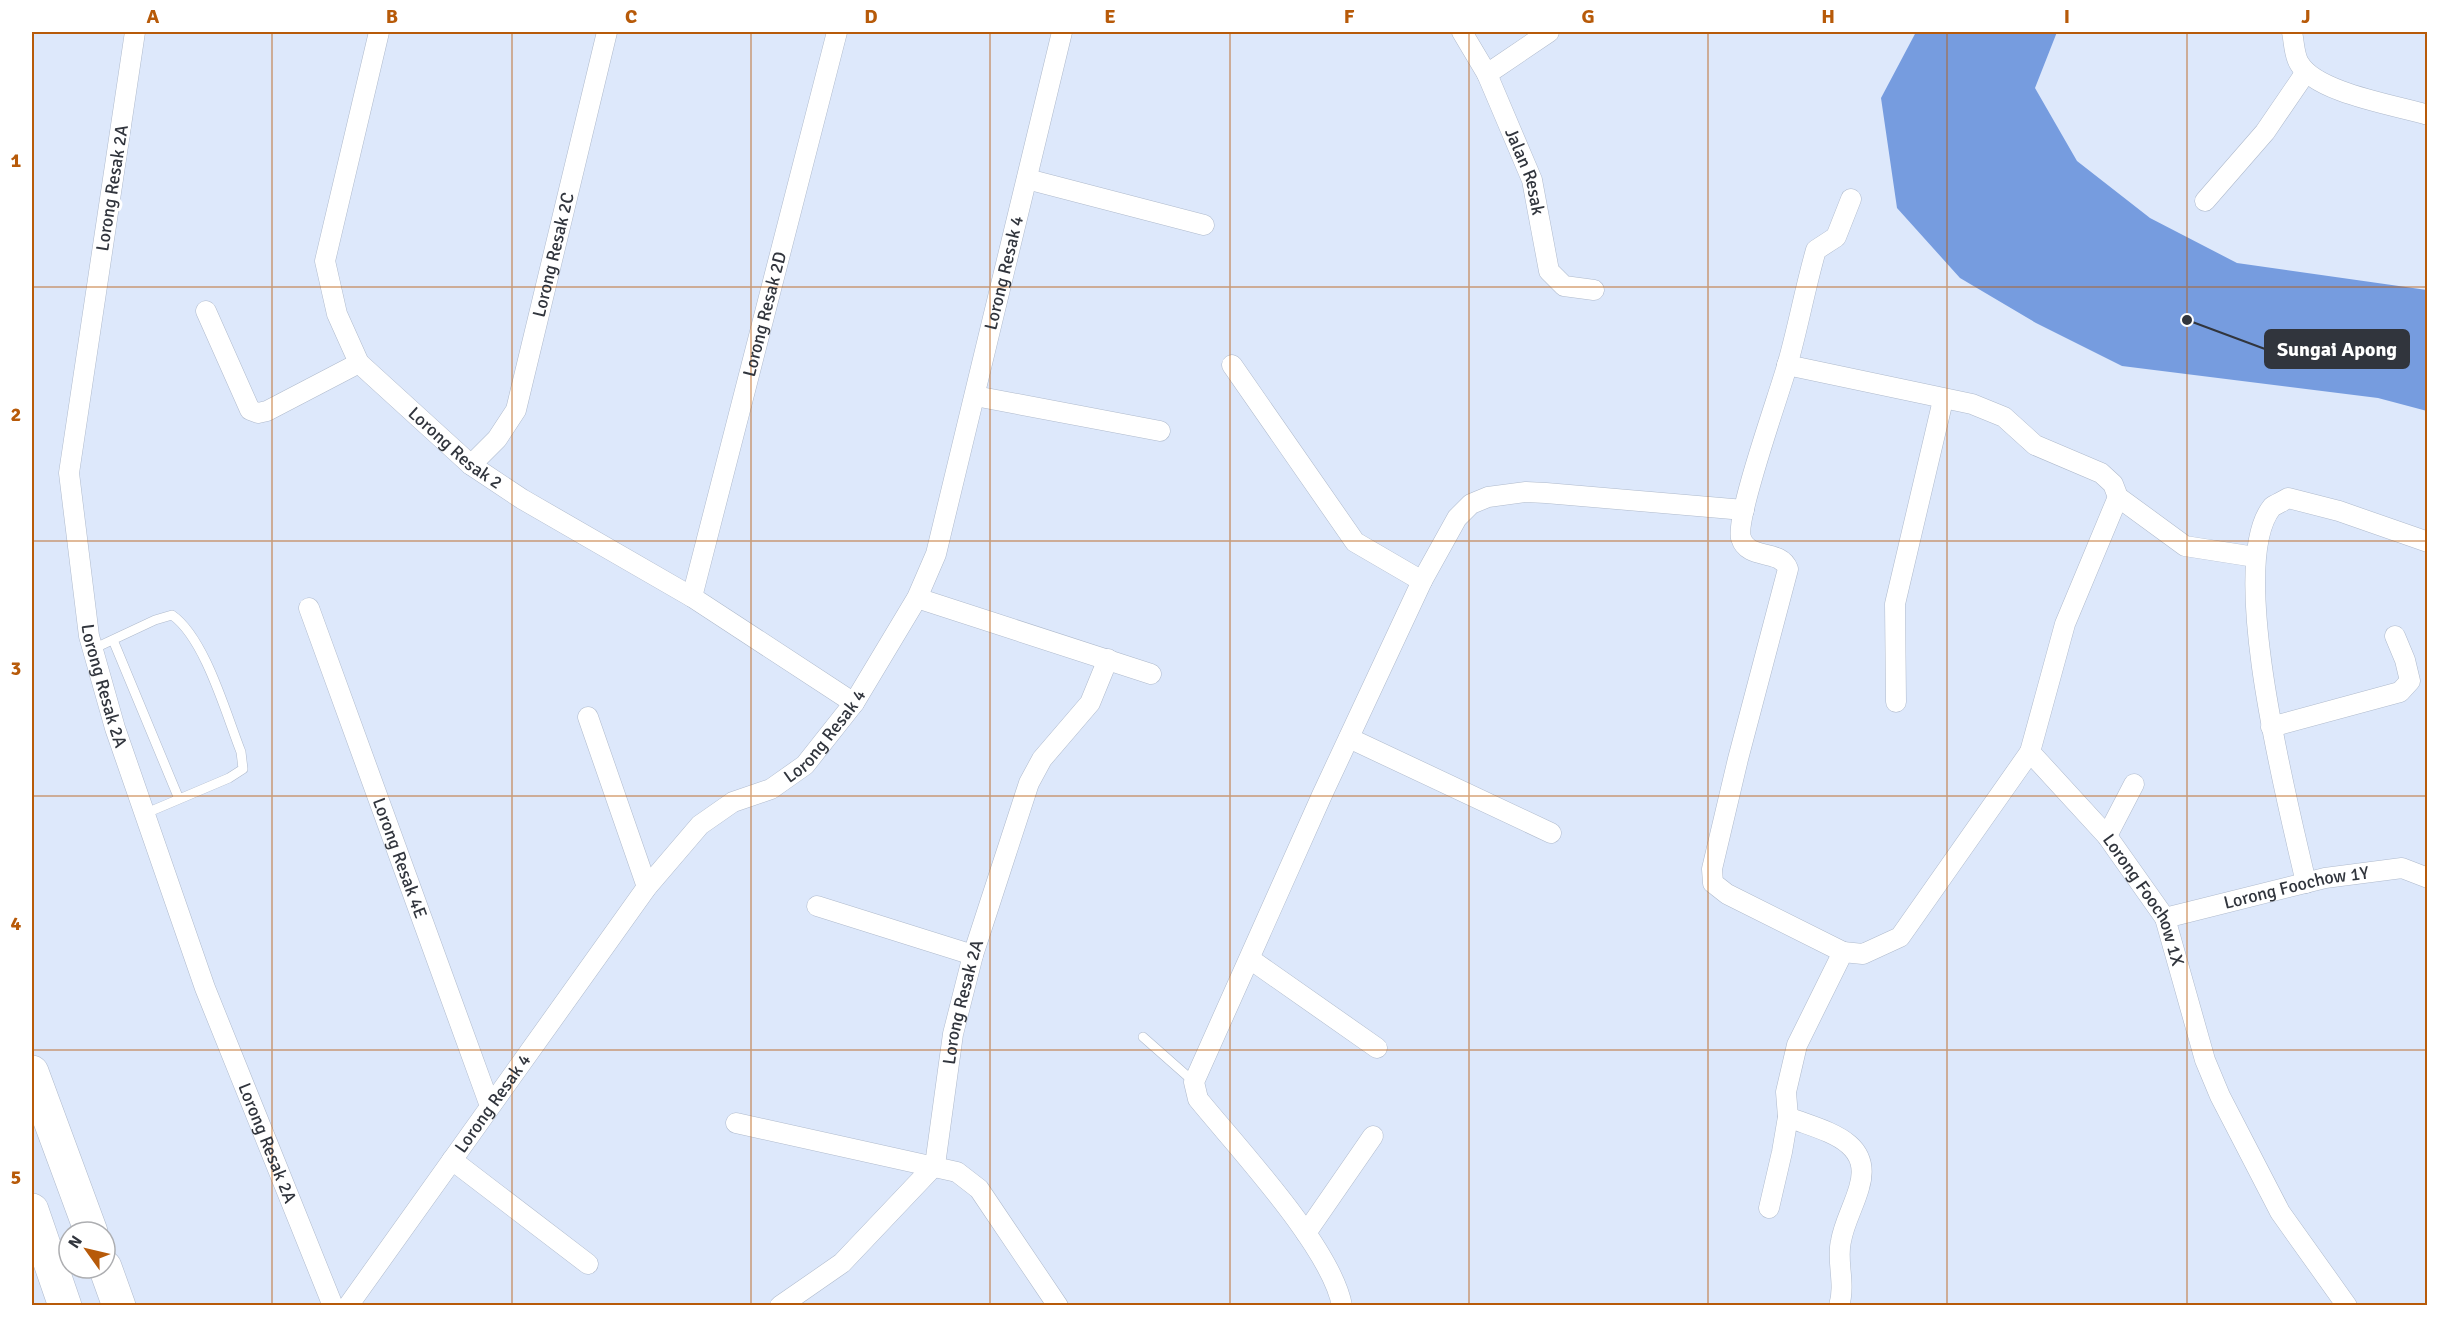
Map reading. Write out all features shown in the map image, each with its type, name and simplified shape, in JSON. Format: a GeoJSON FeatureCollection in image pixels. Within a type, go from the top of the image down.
{"type":"FeatureCollection","features":[{"type":"Feature","properties":{"kind":"highway"},"geometry":{"type":"LineString","coordinates":[[32,1072],[88,1220]]}},
{"type":"Feature","properties":{"kind":"highway"},"geometry":{"type":"LineString","coordinates":[[32,1210],[65,1305]]}},
{"type":"Feature","properties":{"kind":"highway"},"geometry":{"type":"LineString","coordinates":[[110,1280],[119,1304]]}},
{"type":"Feature","properties":{"kind":"street","name":"Lorong Resak 2A"},"geometry":{"type":"LineString","coordinates":[[135,32],[69,473],[93,649],[115,728],[205,988],[333,1305]]}},
{"type":"Feature","properties":{"kind":"street","name":"Lorong Resak 2"},"geometry":{"type":"LineString","coordinates":[[379,32],[326,261],[337,314],[359,363],[471,465],[522,499],[692,597],[855,703]]}},
{"type":"Feature","properties":{"kind":"street","name":"Lorong Resak 2C"},"geometry":{"type":"LineString","coordinates":[[471,465],[497,440],[516,410],[607,32]]}},
{"type":"Feature","properties":{"kind":"street","name":"Lorong Resak 2D"},"geometry":{"type":"LineString","coordinates":[[692,597],[837,32]]}},
{"type":"Feature","properties":{"kind":"street","name":"Lorong Resak 4"},"geometry":{"type":"LineString","coordinates":[[348,1305],[647,887],[700,825],[733,802],[771,789],[805,765],[855,703],[917,598],[936,554],[1062,32]]}},
{"type":"Feature","properties":{"kind":"street","name":"Jalan Resak"},"geometry":{"type":"LineString","coordinates":[[1462,32],[1487,74],[1532,180],[1549,271],[1564,286],[1594,290]]}},
{"type":"Feature","properties":{"kind":"street"},"geometry":{"type":"LineString","coordinates":[[1487,74],[1549,32]]}},
{"type":"Feature","properties":{"kind":"street"},"geometry":{"type":"LineString","coordinates":[[2292,32],[2298,62],[2306,72],[2325,85],[2427,115]]}},
{"type":"Feature","properties":{"kind":"street"},"geometry":{"type":"LineString","coordinates":[[2205,201],[2265,132],[2306,72]]}},
{"type":"Feature","properties":{"kind":"street"},"geometry":{"type":"LineString","coordinates":[[1027,179],[1204,225]]}},
{"type":"Feature","properties":{"kind":"street"},"geometry":{"type":"LineString","coordinates":[[1851,199],[1836,237],[1816,250],[1787,365],[1740,528],[1744,544],[1755,552],[1778,558],[1785,562],[1788,569],[1712,868],[1713,884],[1727,894],[1843,952],[1863,954],[1899,937],[2030,752],[2065,624],[2118,497]]}},
{"type":"Feature","properties":{"kind":"street"},"geometry":{"type":"LineString","coordinates":[[206,311],[250,410],[267,411],[359,363]]}},
{"type":"Feature","properties":{"kind":"street"},"geometry":{"type":"LineString","coordinates":[[1232,365],[1355,542],[1422,581]]}},
{"type":"Feature","properties":{"kind":"street"},"geometry":{"type":"LineString","coordinates":[[1787,365],[1943,400],[1972,404],[2004,417],[2035,445],[2101,473],[2114,484],[2118,497],[2185,546],[2255,557]]}},
{"type":"Feature","properties":{"kind":"street"},"geometry":{"type":"LineString","coordinates":[[975,396],[1160,431]]}},
{"type":"Feature","properties":{"kind":"street"},"geometry":{"type":"LineString","coordinates":[[1896,702],[1895,604],[1943,400]]}},
{"type":"Feature","properties":{"kind":"street"},"geometry":{"type":"LineString","coordinates":[[1342,1305],[1339,1291],[1306,1233],[1198,1099],[1194,1082],[1422,581],[1457,518],[1471,504],[1488,497],[1526,492],[1546,493],[1744,510]]}},
{"type":"Feature","properties":{"kind":"street"},"geometry":{"type":"LineString","coordinates":[[2306,884],[2271,727],[2260,660],[2255,557],[2273,507],[2288,498],[2338,511],[2427,542]]}},
{"type":"Feature","properties":{"kind":"street"},"geometry":{"type":"LineString","coordinates":[[917,598],[1151,674]]}},
{"type":"Feature","properties":{"kind":"street","name":"Lorong Resak 4E"},"geometry":{"type":"LineString","coordinates":[[309,608],[490,1106]]}},
{"type":"Feature","properties":{"kind":"street"},"geometry":{"type":"LineString","coordinates":[[2271,727],[2400,692],[2410,681],[2405,660],[2395,636]]}},
{"type":"Feature","properties":{"kind":"street","name":"Lorong Resak 2A"},"geometry":{"type":"LineString","coordinates":[[935,1165],[953,1034],[973,955],[1029,783],[1042,759],[1090,703],[1108,659]]}},
{"type":"Feature","properties":{"kind":"street"},"geometry":{"type":"LineString","coordinates":[[588,717],[647,887]]}},
{"type":"Feature","properties":{"kind":"street"},"geometry":{"type":"LineString","coordinates":[[1349,738],[1551,832]]}},
{"type":"Feature","properties":{"kind":"street","name":"Lorong Foochow 1X"},"geometry":{"type":"LineString","coordinates":[[2030,752],[2107,836],[2164,918],[2205,1060],[2220,1096],[2280,1212],[2347,1305]]}},
{"type":"Feature","properties":{"kind":"street"},"geometry":{"type":"LineString","coordinates":[[2107,836],[2134,784]]}},
{"type":"Feature","properties":{"kind":"street","name":"Lorong Foochow 1Y"},"geometry":{"type":"LineString","coordinates":[[2164,918],[2325,878],[2402,868],[2427,878]]}},
{"type":"Feature","properties":{"kind":"street"},"geometry":{"type":"LineString","coordinates":[[817,906],[973,955]]}},
{"type":"Feature","properties":{"kind":"street"},"geometry":{"type":"LineString","coordinates":[[1768,1208],[1788,1117],[1786,1092],[1797,1045],[1843,952]]}},
{"type":"Feature","properties":{"kind":"street"},"geometry":{"type":"LineString","coordinates":[[1250,959],[1377,1048]]}},
{"type":"Feature","properties":{"kind":"street"},"geometry":{"type":"LineString","coordinates":[[1788,1117],[1842,1138],[1857,1150],[1862,1168],[1860,1186],[1840,1243],[1843,1276],[1839,1305]]}},
{"type":"Feature","properties":{"kind":"street"},"geometry":{"type":"LineString","coordinates":[[736,1124],[935,1165],[957,1172],[979,1189],[1058,1305]]}},
{"type":"Feature","properties":{"kind":"street"},"geometry":{"type":"LineString","coordinates":[[1306,1233],[1374,1136]]}},
{"type":"Feature","properties":{"kind":"street"},"geometry":{"type":"LineString","coordinates":[[452,1161],[588,1264]]}},
{"type":"Feature","properties":{"kind":"street"},"geometry":{"type":"LineString","coordinates":[[780,1305],[842,1263],[935,1165]]}},
{"type":"Feature","properties":{"kind":"lane"},"geometry":{"type":"LineString","coordinates":[[93,649],[155,620],[172,615],[184,623],[197,642],[241,752],[243,769],[229,778],[144,814]]}},
{"type":"Feature","properties":{"kind":"lane"},"geometry":{"type":"LineString","coordinates":[[113,640],[179,799]]}},
{"type":"Feature","properties":{"kind":"lane"},"geometry":{"type":"LineString","coordinates":[[1143,1037],[1194,1082]]}},
{"type":"Feature","properties":{"kind":"water"},"geometry":{"type":"Polygon","coordinates":[[[1916,32],[2057,32],[2035,88],[2077,161],[2150,218],[2237,263],[2427,290],[2427,411],[2378,398],[2122,366],[2036,323],[1960,278],[1897,208],[1881,98],[1916,32]]]}},
{"type":"Feature","properties":{"kind":"place","name":"Sungai Apong"},"geometry":{"type":"Point","coordinates":[2187,320]}}]}
